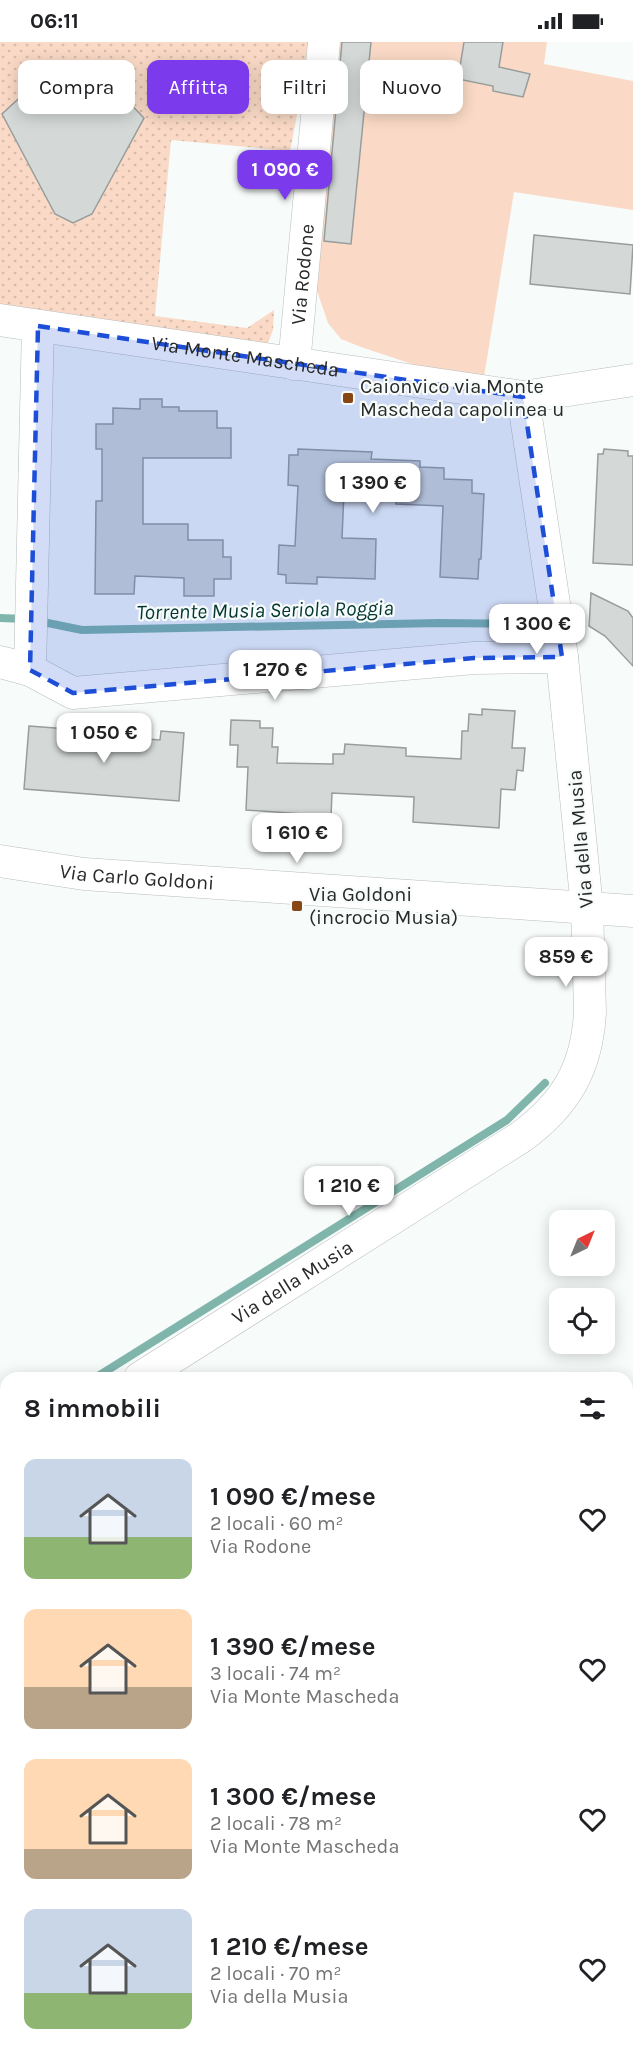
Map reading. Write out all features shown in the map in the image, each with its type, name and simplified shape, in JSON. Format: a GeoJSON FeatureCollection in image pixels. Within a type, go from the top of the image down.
{"type":"FeatureCollection","features":[{"type":"Feature","properties":{"kind":"street","name":"Via Rodone"},"geometry":{"type":"LineString","coordinates":[[294,364],[324,42]]}},
{"type":"Feature","properties":{"kind":"street","name":"Via Monte Mascheda"},"geometry":{"type":"LineString","coordinates":[[0,320],[522,397]]}},
{"type":"Feature","properties":{"kind":"street"},"geometry":{"type":"LineString","coordinates":[[30,670],[38,326]]}},
{"type":"Feature","properties":{"kind":"street"},"geometry":{"type":"LineString","coordinates":[[522,397],[633,380]]}},
{"type":"Feature","properties":{"kind":"street","name":"Via della Musia"},"geometry":{"type":"LineString","coordinates":[[150,1372],[522,1137],[552,1112],[577,1073],[589,1033],[591,987],[587,908],[562,657],[522,397]]}},
{"type":"Feature","properties":{"kind":"street"},"geometry":{"type":"LineString","coordinates":[[0,663],[30,670],[74,693],[474,658],[562,657]]}},
{"type":"Feature","properties":{"kind":"street","name":"Via Carlo Goldoni"},"geometry":{"type":"LineString","coordinates":[[0,861],[84,874],[633,911]]}},
{"type":"Feature","properties":{"kind":"highlighted area"},"geometry":{"type":"Polygon","coordinates":[[[38,326],[523,397],[562,657],[474,658],[73,693],[30,670],[38,326]]]}},
{"type":"Feature","properties":{"kind":"shaded area"},"geometry":{"type":"Polygon","coordinates":[[[0,42],[311,42],[308,60],[261,60],[261,114],[297,114],[290,151],[171,140],[155,316],[247,328],[274,310],[273,330],[268,343],[243,348],[0,307],[0,42]]]}},
{"type":"Feature","properties":{"kind":"shaded area"},"geometry":{"type":"Polygon","coordinates":[[[336,42],[547,42],[544,64],[633,81],[633,210],[514,192],[484,377],[442,374],[361,347],[341,339],[328,323],[315,285],[333,114],[348,114],[348,60],[337,60],[336,42]]]}},
{"type":"Feature","properties":{"kind":"building"},"geometry":{"type":"Polygon","coordinates":[[[342,42],[371,42],[369,60],[360,60],[360,114],[364,114],[351,244],[324,241],[335,114],[348,114],[348,60],[340,60],[342,42]]]}},
{"type":"Feature","properties":{"kind":"building"},"geometry":{"type":"Polygon","coordinates":[[[464,42],[503,42],[499,67],[530,74],[523,97],[493,91],[493,86],[463,80],[463,60],[461,60],[464,42]]]}},
{"type":"Feature","properties":{"kind":"building"},"geometry":{"type":"Polygon","coordinates":[[[18,99],[18,114],[135,114],[135,109],[144,118],[92,214],[73,223],[55,214],[2,114],[18,99]]]}},
{"type":"Feature","properties":{"kind":"building"},"geometry":{"type":"Polygon","coordinates":[[[534,235],[633,245],[630,294],[530,284],[534,235]]]}},
{"type":"Feature","properties":{"kind":"building"},"geometry":{"type":"Polygon","coordinates":[[[140,399],[162,399],[162,407],[179,407],[179,411],[217,411],[217,428],[231,428],[231,458],[143,458],[143,524],[188,524],[188,540],[223,540],[223,557],[231,557],[231,579],[214,579],[214,596],[184,596],[184,578],[135,576],[134,594],[95,594],[96,501],[102,501],[102,449],[96,449],[96,424],[113,424],[113,408],[140,409],[140,399]]]}},
{"type":"Feature","properties":{"kind":"building"},"geometry":{"type":"Polygon","coordinates":[[[298,449],[372,452],[371,459],[420,461],[420,467],[444,468],[444,479],[472,480],[472,493],[484,494],[478,579],[440,577],[443,506],[396,504],[396,494],[344,492],[342,538],[376,539],[375,579],[317,577],[317,584],[286,583],[286,575],[278,574],[279,545],[295,546],[298,486],[288,485],[289,455],[298,455],[298,449]]]}},
{"type":"Feature","properties":{"kind":"building"},"geometry":{"type":"Polygon","coordinates":[[[604,449],[628,451],[628,456],[633,456],[633,565],[593,563],[598,454],[603,454],[604,449]]]}},
{"type":"Feature","properties":{"kind":"building"},"geometry":{"type":"Polygon","coordinates":[[[591,593],[628,611],[633,618],[633,666],[605,636],[589,626],[591,593]]]}},
{"type":"Feature","properties":{"kind":"building"},"geometry":{"type":"Polygon","coordinates":[[[482,709],[515,711],[512,748],[525,748],[523,771],[517,770],[515,790],[501,789],[499,828],[413,822],[414,797],[332,793],[331,816],[246,810],[248,767],[237,767],[238,745],[230,745],[231,720],[260,721],[260,728],[273,728],[272,747],[278,747],[277,763],[333,764],[333,754],[344,754],[345,744],[406,748],[406,756],[461,759],[462,731],[468,731],[469,714],[482,715],[482,709]]]}},
{"type":"Feature","properties":{"kind":"building"},"geometry":{"type":"Polygon","coordinates":[[[29,726],[68,729],[68,733],[160,740],[161,731],[184,733],[179,801],[24,789],[29,726]]]}},
{"type":"Feature","properties":{"kind":"waterway","name":"Torrente Musia Seriola Roggia"},"geometry":{"type":"LineString","coordinates":[[0,618],[25,619]]}},
{"type":"Feature","properties":{"kind":"waterway","name":"Torrente Musia Seriola Roggia"},"geometry":{"type":"LineString","coordinates":[[38,621],[82,630],[439,623],[531,624]]}},
{"type":"Feature","properties":{"kind":"waterway"},"geometry":{"type":"LineString","coordinates":[[105,1372],[507,1120],[545,1083]]}},
{"type":"Feature","properties":{"kind":"place","name":"Caionvico via Monte Mascheda capolinea u"},"geometry":{"type":"Point","coordinates":[348,398]}},
{"type":"Feature","properties":{"kind":"place","name":"Via Goldoni (incrocio Musia)"},"geometry":{"type":"Point","coordinates":[297,906]}}]}
